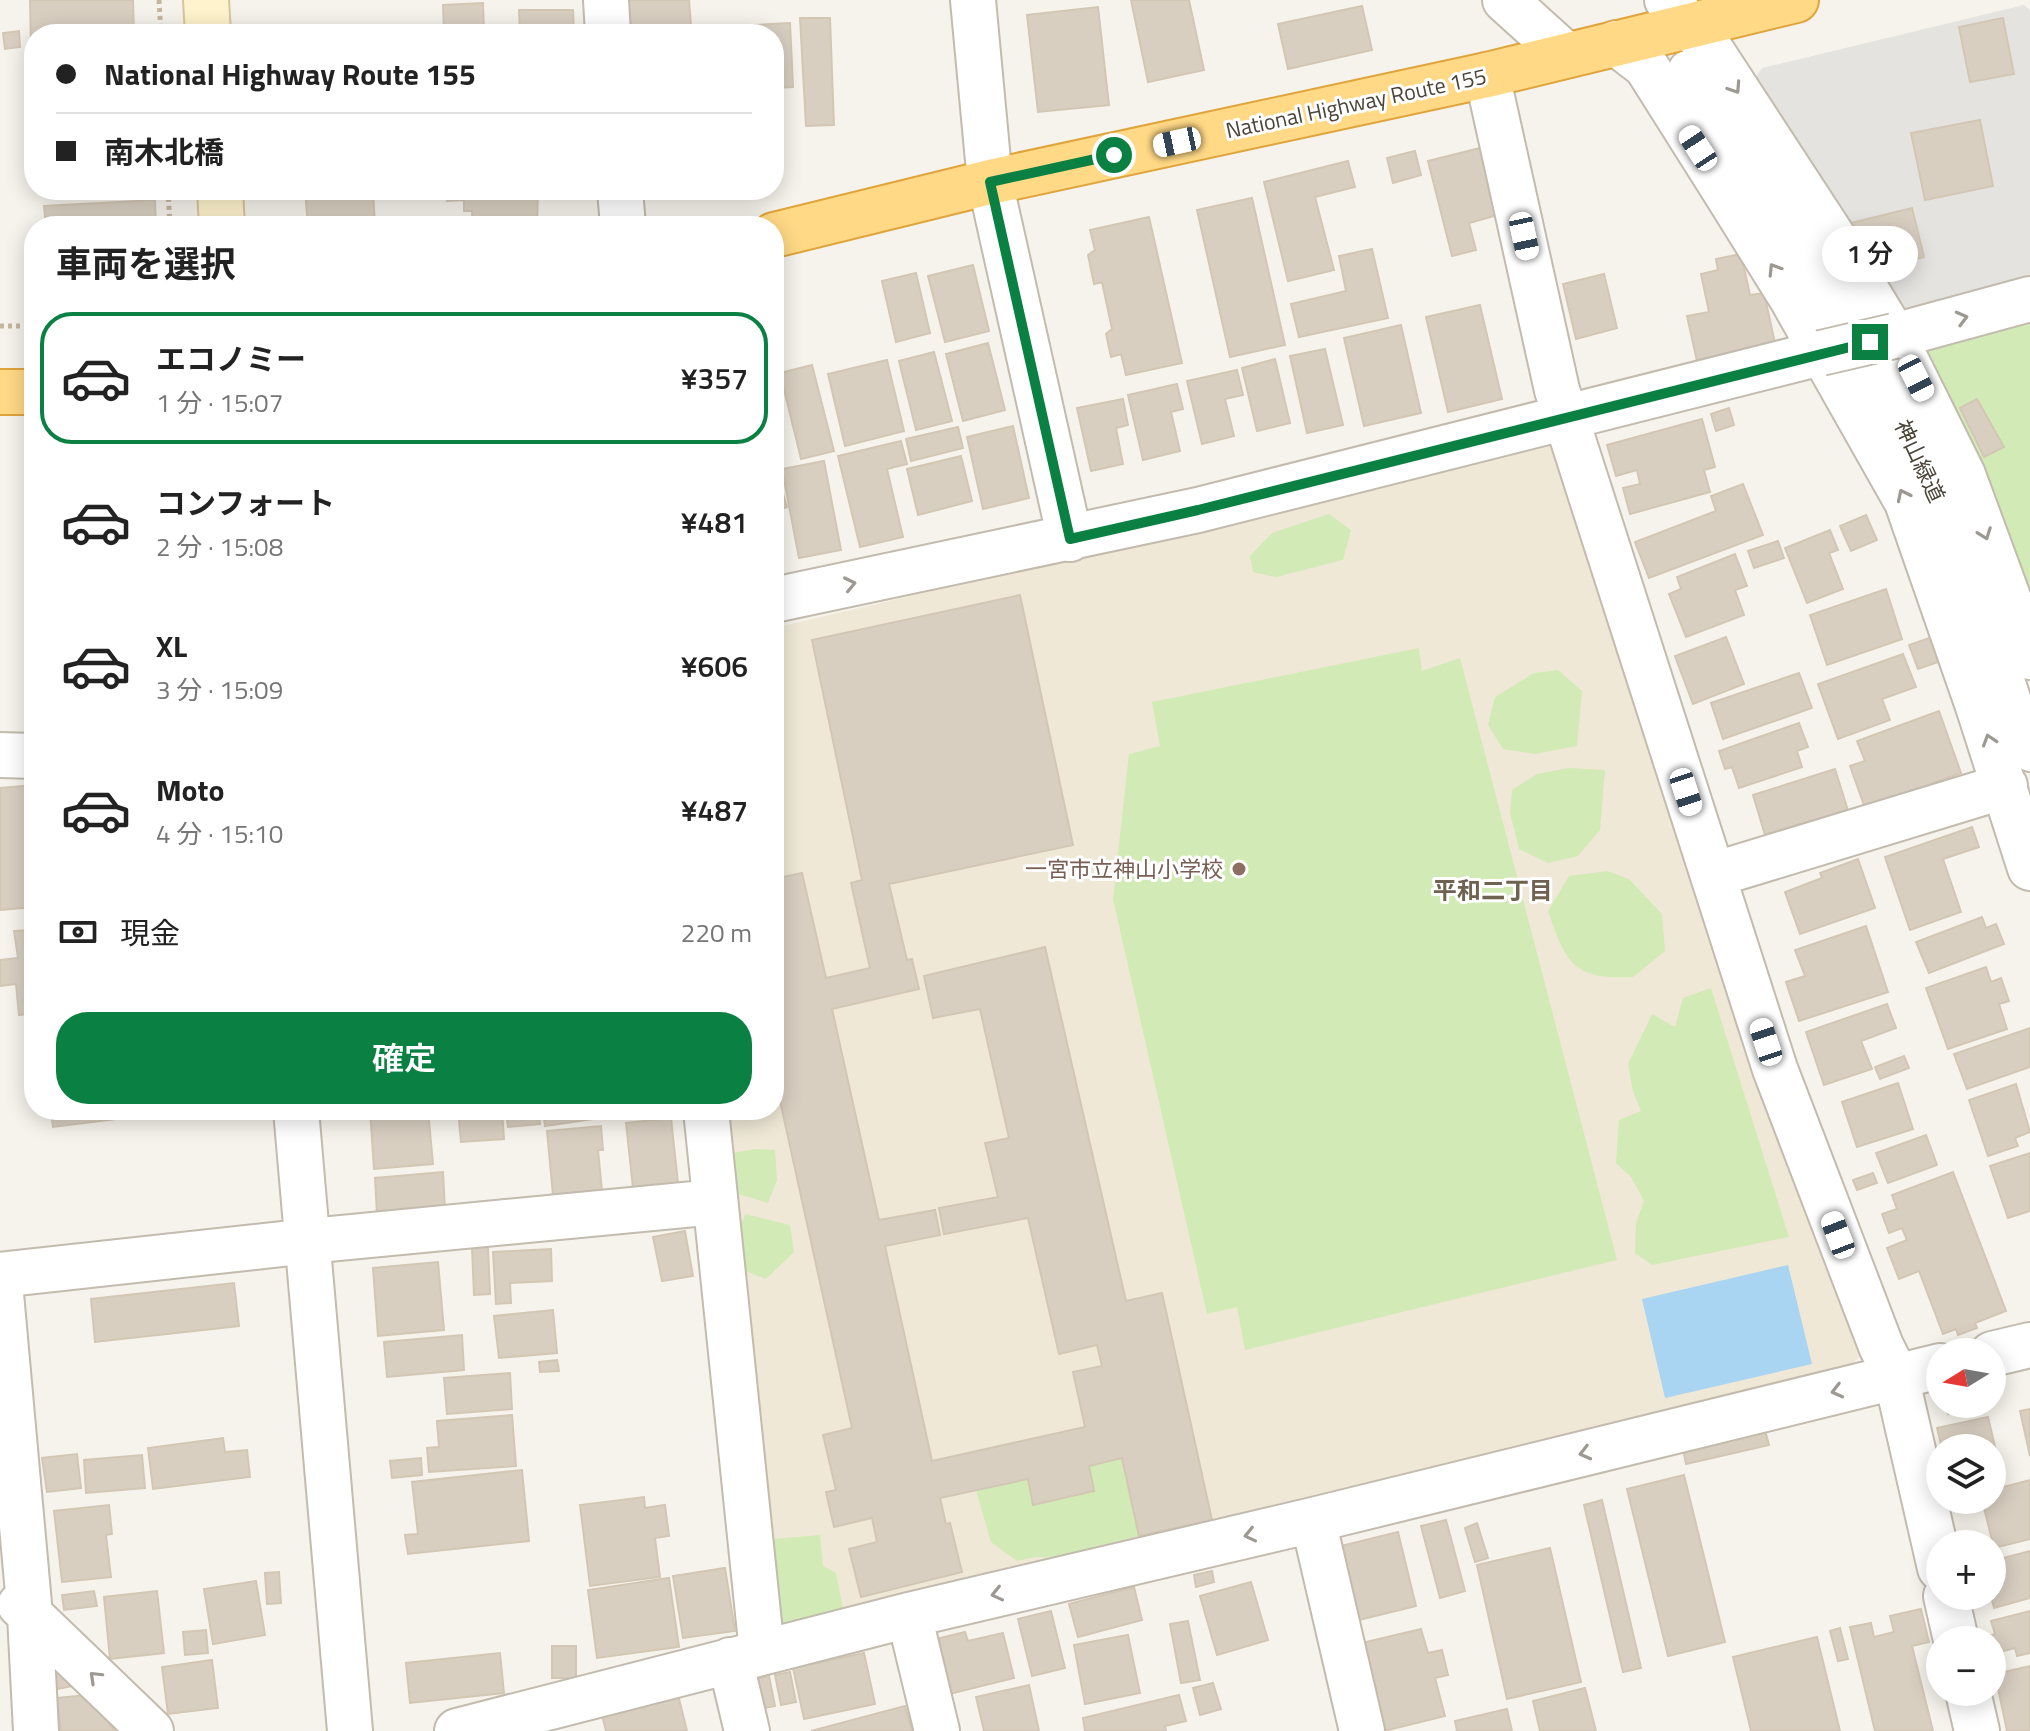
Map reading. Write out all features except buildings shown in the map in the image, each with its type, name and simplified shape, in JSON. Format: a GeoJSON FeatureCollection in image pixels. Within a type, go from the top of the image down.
{"type":"FeatureCollection","features":[{"type":"Feature","properties":{"kind":"highway","name":"National Highway Route 155"},"geometry":{"type":"LineString","coordinates":[[784,233],[990,182],[1487,75],[1616,43],[1679,12],[1796,0]]}},
{"type":"Feature","properties":{"kind":"highway"},"geometry":{"type":"LineString","coordinates":[[0,365],[24,366]]}},
{"type":"Feature","properties":{"kind":"highway"},"geometry":{"type":"LineString","coordinates":[[0,392],[24,392]]}},
{"type":"Feature","properties":{"kind":"main road"},"geometry":{"type":"LineString","coordinates":[[206,0],[207,24]]}},
{"type":"Feature","properties":{"kind":"street"},"geometry":{"type":"LineString","coordinates":[[606,0],[607,24]]}},
{"type":"Feature","properties":{"kind":"street"},"geometry":{"type":"LineString","coordinates":[[973,0],[990,182],[1070,539]]}},
{"type":"Feature","properties":{"kind":"street"},"geometry":{"type":"LineString","coordinates":[[1505,0],[1566,55]]}},
{"type":"Feature","properties":{"kind":"street"},"geometry":{"type":"LineString","coordinates":[[1679,12],[1711,50],[1894,336],[1963,475],[2030,657]]}},
{"type":"Feature","properties":{"kind":"street"},"geometry":{"type":"LineString","coordinates":[[1616,43],[1646,66],[1791,297],[1907,502],[2017,769],[2030,868]]}},
{"type":"Feature","properties":{"kind":"street","name":"神山緑道"},"geometry":{"type":"LineString","coordinates":[[1687,69],[1902,422],[1977,592],[2017,769]]}},
{"type":"Feature","properties":{"kind":"street"},"geometry":{"type":"LineString","coordinates":[[1487,75],[1557,390],[1775,1069],[1881,1346],[1896,1376],[1931,1530]]}},
{"type":"Feature","properties":{"kind":"street"},"geometry":{"type":"LineString","coordinates":[[784,598],[1198,510],[1894,336],[2030,299]]}},
{"type":"Feature","properties":{"kind":"street"},"geometry":{"type":"LineString","coordinates":[[0,755],[24,756]]}},
{"type":"Feature","properties":{"kind":"street"},"geometry":{"type":"LineString","coordinates":[[1713,875],[2017,769]]}},
{"type":"Feature","properties":{"kind":"street"},"geometry":{"type":"LineString","coordinates":[[297,1120],[350,1731]]}},
{"type":"Feature","properties":{"kind":"street"},"geometry":{"type":"LineString","coordinates":[[707,1120],[746,1656],[747,1731]]}},
{"type":"Feature","properties":{"kind":"street"},"geometry":{"type":"LineString","coordinates":[[0,1275],[309,1241],[715,1202]]}},
{"type":"Feature","properties":{"kind":"street"},"geometry":{"type":"LineString","coordinates":[[0,1283],[15,1601],[36,1731]]}},
{"type":"Feature","properties":{"kind":"street"},"geometry":{"type":"LineString","coordinates":[[2006,1351],[2030,1345]]}},
{"type":"Feature","properties":{"kind":"street"},"geometry":{"type":"LineString","coordinates":[[457,1731],[909,1615],[1313,1520],[1926,1369]]}},
{"type":"Feature","properties":{"kind":"street"},"geometry":{"type":"LineString","coordinates":[[1313,1520],[1362,1731]]}},
{"type":"Feature","properties":{"kind":"street"},"geometry":{"type":"LineString","coordinates":[[15,1601],[151,1731]]}},
{"type":"Feature","properties":{"kind":"street"},"geometry":{"type":"LineString","coordinates":[[909,1615],[937,1731]]}},
{"type":"Feature","properties":{"kind":"street"},"geometry":{"type":"LineString","coordinates":[[1971,1706],[1977,1731]]}},
{"type":"Feature","properties":{"kind":"path"},"geometry":{"type":"LineString","coordinates":[[159,0],[160,24]]}},
{"type":"Feature","properties":{"kind":"path"},"geometry":{"type":"LineString","coordinates":[[0,326],[24,326]]}},
{"type":"Feature","properties":{"kind":"shaded area"},"geometry":{"type":"Polygon","coordinates":[[[2024,5],[2030,10],[2030,276],[1904,311],[1754,79],[1762,68],[2024,5]]]}},
{"type":"Feature","properties":{"kind":"shaded area","name":"一宮市立神山小学校"},"geometry":{"type":"Polygon","coordinates":[[[1551,446],[1567,455],[1864,1352],[1837,1381],[794,1625],[775,1614],[726,1120],[784,1120],[784,626],[1551,446]]]}},
{"type":"Feature","properties":{"kind":"green space"},"geometry":{"type":"Polygon","coordinates":[[[2030,306],[2030,643],[1906,342],[2030,306]]]}},
{"type":"Feature","properties":{"kind":"green space"},"geometry":{"type":"Polygon","coordinates":[[[1329,514],[1351,530],[1343,560],[1276,577],[1253,572],[1250,556],[1272,533],[1329,514]]]}},
{"type":"Feature","properties":{"kind":"green space"},"geometry":{"type":"Polygon","coordinates":[[[1419,648],[1422,671],[1460,658],[1617,1260],[1245,1350],[1237,1307],[1207,1314],[1113,899],[1129,754],[1160,746],[1152,702],[1419,648]]]}},
{"type":"Feature","properties":{"kind":"green space"},"geometry":{"type":"Polygon","coordinates":[[[1558,670],[1582,691],[1577,746],[1535,754],[1503,749],[1488,725],[1495,697],[1534,673],[1558,670]]]}},
{"type":"Feature","properties":{"kind":"green space"},"geometry":{"type":"Polygon","coordinates":[[[1569,768],[1605,770],[1600,830],[1578,856],[1548,863],[1519,849],[1510,813],[1512,790],[1537,774],[1569,768]]]}},
{"type":"Feature","properties":{"kind":"green space"},"geometry":{"type":"Polygon","coordinates":[[[1607,871],[1629,879],[1662,914],[1665,951],[1633,977],[1597,975],[1575,965],[1561,944],[1548,911],[1569,876],[1607,871]]]}},
{"type":"Feature","properties":{"kind":"green space"},"geometry":{"type":"Polygon","coordinates":[[[1711,988],[1789,1237],[1652,1265],[1635,1253],[1636,1223],[1644,1201],[1631,1177],[1616,1163],[1619,1120],[1641,1111],[1628,1064],[1652,1014],[1675,1027],[1683,998],[1711,988]]]}},
{"type":"Feature","properties":{"kind":"green space"},"geometry":{"type":"Polygon","coordinates":[[[755,1149],[775,1150],[777,1180],[768,1203],[731,1192],[728,1154],[755,1149]]]}},
{"type":"Feature","properties":{"kind":"green space"},"geometry":{"type":"Polygon","coordinates":[[[745,1214],[790,1225],[794,1252],[766,1279],[741,1269],[735,1241],[745,1214]]]}},
{"type":"Feature","properties":{"kind":"green space"},"geometry":{"type":"Polygon","coordinates":[[[1122,1458],[1139,1536],[1093,1548],[1072,1558],[1035,1557],[1017,1561],[991,1542],[976,1490],[1028,1479],[1033,1504],[1094,1491],[1089,1466],[1122,1458]]]}},
{"type":"Feature","properties":{"kind":"green space"},"geometry":{"type":"Polygon","coordinates":[[[820,1535],[823,1566],[836,1573],[844,1613],[768,1630],[773,1539],[820,1535]]]}},
{"type":"Feature","properties":{"kind":"water"},"geometry":{"type":"Polygon","coordinates":[[[1788,1265],[1812,1364],[1665,1398],[1642,1299],[1788,1265]]]}},
{"type":"Feature","properties":{"kind":"place","name":"一宮市立神山小学校"},"geometry":{"type":"Point","coordinates":[1239,869]}},
{"type":"Feature","properties":{"kind":"district","name":"平和二丁目"},"geometry":{"type":"Point","coordinates":[1493,891]}},
{"type":"Feature","properties":{"kind":"route"},"geometry":{"type":"LineString","coordinates":[[1114,155],[990,182],[1070,539],[1198,510],[1870,342]]}}]}
